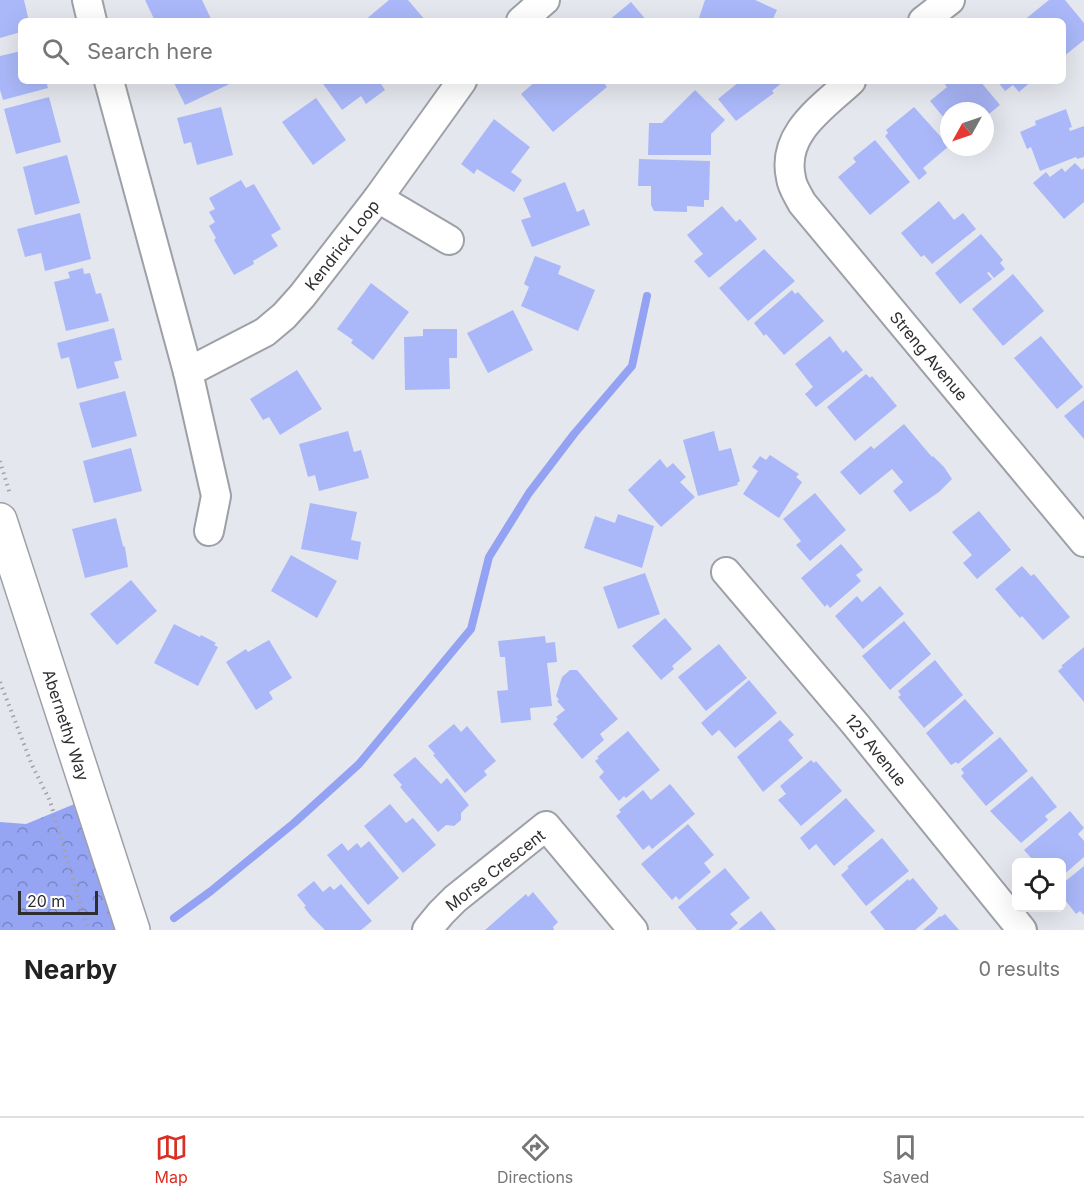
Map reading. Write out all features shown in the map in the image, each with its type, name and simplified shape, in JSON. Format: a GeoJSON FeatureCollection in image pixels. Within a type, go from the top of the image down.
{"type":"FeatureCollection","features":[{"type":"Feature","properties":{"kind":"main road","name":"Abernethy Way"},"geometry":{"type":"LineString","coordinates":[[0,520],[133,930]]}},
{"type":"Feature","properties":{"kind":"street"},"geometry":{"type":"LineString","coordinates":[[87,0],[91,18]]}},
{"type":"Feature","properties":{"kind":"street"},"geometry":{"type":"LineString","coordinates":[[524,18],[545,0]]}},
{"type":"Feature","properties":{"kind":"street"},"geometry":{"type":"LineString","coordinates":[[927,18],[951,0]]}},
{"type":"Feature","properties":{"kind":"street"},"geometry":{"type":"LineString","coordinates":[[110,84],[188,372],[216,496],[209,531]]}},
{"type":"Feature","properties":{"kind":"street","name":"Kendrick Loop"},"geometry":{"type":"LineString","coordinates":[[188,372],[265,332],[302,296],[378,198],[460,84]]}},
{"type":"Feature","properties":{"kind":"street","name":"Streng Avenue"},"geometry":{"type":"LineString","coordinates":[[848,84],[801,129],[792,143],[788,162],[791,181],[802,203],[1084,542]]}},
{"type":"Feature","properties":{"kind":"street"},"geometry":{"type":"LineString","coordinates":[[378,198],[449,240]]}},
{"type":"Feature","properties":{"kind":"street","name":"125 Avenue"},"geometry":{"type":"LineString","coordinates":[[726,572],[856,725],[1022,930]]}},
{"type":"Feature","properties":{"kind":"street","name":"Morse Crescent"},"geometry":{"type":"LineString","coordinates":[[428,930],[455,899],[546,826],[633,930]]}},
{"type":"Feature","properties":{"kind":"path"},"geometry":{"type":"LineString","coordinates":[[0,682],[32,765],[50,801],[88,930]]}},
{"type":"Feature","properties":{"kind":"green space"},"geometry":{"type":"Polygon","coordinates":[[[89,798],[133,930],[0,930],[0,822],[26,824],[89,798]]]}},
{"type":"Feature","properties":{"kind":"building"},"geometry":{"type":"Polygon","coordinates":[[[0,0],[24,0],[28,18],[18,18],[18,33],[0,38],[0,0]]]}},
{"type":"Feature","properties":{"kind":"building"},"geometry":{"type":"Polygon","coordinates":[[[145,0],[202,0],[211,18],[154,18],[145,0]]]}},
{"type":"Feature","properties":{"kind":"building"},"geometry":{"type":"Polygon","coordinates":[[[389,0],[408,0],[423,18],[368,18],[389,0]]]}},
{"type":"Feature","properties":{"kind":"building"},"geometry":{"type":"Polygon","coordinates":[[[705,0],[755,0],[777,10],[773,18],[699,18],[705,0]]]}},
{"type":"Feature","properties":{"kind":"building"},"geometry":{"type":"Polygon","coordinates":[[[1049,0],[1065,0],[1084,23],[1084,40],[1066,55],[1066,18],[1027,18],[1049,0]]]}},
{"type":"Feature","properties":{"kind":"building"},"geometry":{"type":"Polygon","coordinates":[[[631,2],[644,18],[612,18],[631,2]]]}},
{"type":"Feature","properties":{"kind":"building"},"geometry":{"type":"Polygon","coordinates":[[[18,52],[18,84],[47,84],[48,88],[3,100],[0,90],[0,56],[18,52]]]}},
{"type":"Feature","properties":{"kind":"building"},"geometry":{"type":"Polygon","coordinates":[[[174,84],[230,84],[185,105],[174,84]]]}},
{"type":"Feature","properties":{"kind":"building"},"geometry":{"type":"Polygon","coordinates":[[[323,84],[381,84],[385,90],[366,104],[361,96],[342,110],[323,84]]]}},
{"type":"Feature","properties":{"kind":"building"},"geometry":{"type":"Polygon","coordinates":[[[533,84],[604,84],[607,87],[553,132],[521,94],[533,84]]]}},
{"type":"Feature","properties":{"kind":"building"},"geometry":{"type":"Polygon","coordinates":[[[737,84],[780,84],[772,91],[774,93],[736,121],[718,99],[737,84]]]}},
{"type":"Feature","properties":{"kind":"building"},"geometry":{"type":"Polygon","coordinates":[[[946,84],[982,84],[1000,105],[994,110],[994,102],[940,102],[940,113],[930,101],[947,87],[946,84]]]}},
{"type":"Feature","properties":{"kind":"building"},"geometry":{"type":"Polygon","coordinates":[[[999,84],[1028,84],[1019,92],[1013,85],[1005,91],[999,84]]]}},
{"type":"Feature","properties":{"kind":"building"},"geometry":{"type":"Polygon","coordinates":[[[695,90],[725,120],[711,134],[711,155],[648,155],[649,123],[662,123],[695,90]]]}},
{"type":"Feature","properties":{"kind":"building"},"geometry":{"type":"Polygon","coordinates":[[[49,97],[61,142],[16,154],[4,109],[49,97]]]}},
{"type":"Feature","properties":{"kind":"building"},"geometry":{"type":"Polygon","coordinates":[[[316,98],[346,140],[313,165],[282,122],[316,98]]]}},
{"type":"Feature","properties":{"kind":"building"},"geometry":{"type":"Polygon","coordinates":[[[221,107],[233,155],[197,165],[191,142],[184,144],[177,118],[221,107]]]}},
{"type":"Feature","properties":{"kind":"building"},"geometry":{"type":"Polygon","coordinates":[[[914,107],[940,136],[940,154],[923,168],[927,173],[919,180],[885,136],[888,133],[886,130],[914,107]]]}},
{"type":"Feature","properties":{"kind":"building"},"geometry":{"type":"Polygon","coordinates":[[[1066,109],[1072,127],[1069,128],[1070,131],[1084,126],[1084,157],[1077,159],[1076,157],[1040,171],[1031,147],[1027,149],[1020,132],[1036,125],[1035,121],[1066,109]]]}},
{"type":"Feature","properties":{"kind":"building"},"geometry":{"type":"Polygon","coordinates":[[[494,119],[530,147],[511,172],[522,180],[514,192],[477,169],[474,174],[461,164],[494,119]]]}},
{"type":"Feature","properties":{"kind":"building"},"geometry":{"type":"Polygon","coordinates":[[[875,140],[910,182],[870,215],[838,177],[856,162],[853,158],[875,140]]]}},
{"type":"Feature","properties":{"kind":"building"},"geometry":{"type":"Polygon","coordinates":[[[67,155],[80,203],[35,215],[23,167],[67,155]]]}},
{"type":"Feature","properties":{"kind":"building"},"geometry":{"type":"Polygon","coordinates":[[[639,159],[710,161],[709,200],[704,200],[704,207],[687,206],[687,212],[654,211],[651,205],[651,186],[638,186],[639,159]]]}},
{"type":"Feature","properties":{"kind":"building"},"geometry":{"type":"Polygon","coordinates":[[[1075,163],[1082,170],[1084,168],[1084,202],[1064,219],[1033,183],[1046,172],[1050,177],[1062,168],[1065,172],[1075,163]]]}},
{"type":"Feature","properties":{"kind":"building"},"geometry":{"type":"Polygon","coordinates":[[[241,180],[246,188],[254,184],[281,229],[271,235],[278,246],[253,261],[254,264],[234,275],[214,240],[216,238],[209,226],[215,222],[209,212],[215,209],[209,198],[241,180]]]}},
{"type":"Feature","properties":{"kind":"building"},"geometry":{"type":"Polygon","coordinates":[[[565,182],[577,212],[584,209],[590,225],[532,247],[521,220],[531,217],[523,198],[565,182]]]}},
{"type":"Feature","properties":{"kind":"building"},"geometry":{"type":"Polygon","coordinates":[[[939,201],[954,220],[963,213],[976,229],[932,264],[924,255],[921,257],[901,233],[939,201]]]}},
{"type":"Feature","properties":{"kind":"building"},"geometry":{"type":"Polygon","coordinates":[[[722,206],[736,222],[740,219],[757,239],[709,278],[694,261],[703,254],[687,235],[722,206]]]}},
{"type":"Feature","properties":{"kind":"building"},"geometry":{"type":"Polygon","coordinates":[[[80,213],[91,259],[45,271],[41,253],[25,257],[17,229],[80,213]]]}},
{"type":"Feature","properties":{"kind":"building"},"geometry":{"type":"Polygon","coordinates":[[[981,234],[1003,260],[1000,263],[1005,269],[994,278],[989,272],[987,273],[992,279],[960,304],[935,273],[981,234]]]}},
{"type":"Feature","properties":{"kind":"building"},"geometry":{"type":"Polygon","coordinates":[[[764,249],[795,281],[748,321],[719,288],[764,249]]]}},
{"type":"Feature","properties":{"kind":"building"},"geometry":{"type":"Polygon","coordinates":[[[535,256],[561,266],[558,274],[595,290],[578,331],[521,306],[529,287],[524,284],[535,256]]]}},
{"type":"Feature","properties":{"kind":"building"},"geometry":{"type":"Polygon","coordinates":[[[83,268],[84,274],[90,273],[96,294],[101,293],[109,321],[66,331],[54,282],[70,278],[68,272],[83,268]]]}},
{"type":"Feature","properties":{"kind":"building"},"geometry":{"type":"Polygon","coordinates":[[[1013,274],[1044,311],[1003,346],[972,309],[1013,274]]]}},
{"type":"Feature","properties":{"kind":"building"},"geometry":{"type":"Polygon","coordinates":[[[371,283],[409,312],[373,360],[351,343],[353,340],[337,329],[371,283]]]}},
{"type":"Feature","properties":{"kind":"building"},"geometry":{"type":"Polygon","coordinates":[[[792,290],[795,294],[798,292],[824,321],[784,355],[754,323],[792,290]]]}},
{"type":"Feature","properties":{"kind":"building"},"geometry":{"type":"Polygon","coordinates":[[[513,310],[533,350],[488,373],[467,333],[513,310]]]}},
{"type":"Feature","properties":{"kind":"building"},"geometry":{"type":"Polygon","coordinates":[[[114,328],[122,360],[114,362],[119,378],[77,389],[69,357],[61,359],[57,343],[114,328]]]}},
{"type":"Feature","properties":{"kind":"building"},"geometry":{"type":"Polygon","coordinates":[[[423,329],[457,329],[457,358],[449,358],[450,389],[405,390],[404,337],[423,336],[423,329]]]}},
{"type":"Feature","properties":{"kind":"building"},"geometry":{"type":"Polygon","coordinates":[[[830,336],[843,353],[846,350],[863,370],[816,407],[805,394],[813,387],[795,364],[830,336]]]}},
{"type":"Feature","properties":{"kind":"building"},"geometry":{"type":"Polygon","coordinates":[[[1041,336],[1083,387],[1057,409],[1014,358],[1041,336]]]}},
{"type":"Feature","properties":{"kind":"building"},"geometry":{"type":"Polygon","coordinates":[[[297,370],[322,409],[280,435],[269,417],[263,420],[250,399],[297,370]]]}},
{"type":"Feature","properties":{"kind":"building"},"geometry":{"type":"Polygon","coordinates":[[[866,374],[870,378],[872,376],[897,406],[855,441],[827,407],[866,374]]]}},
{"type":"Feature","properties":{"kind":"building"},"geometry":{"type":"Polygon","coordinates":[[[125,391],[137,436],[92,448],[79,403],[125,391]]]}},
{"type":"Feature","properties":{"kind":"building"},"geometry":{"type":"Polygon","coordinates":[[[1084,400],[1084,439],[1064,416],[1084,400]]]}},
{"type":"Feature","properties":{"kind":"building"},"geometry":{"type":"Polygon","coordinates":[[[904,424],[932,457],[944,467],[952,479],[939,492],[910,512],[893,491],[903,482],[892,469],[860,495],[840,472],[871,446],[874,449],[904,424]]]}},
{"type":"Feature","properties":{"kind":"building"},"geometry":{"type":"Polygon","coordinates":[[[348,431],[354,452],[361,450],[369,478],[319,491],[315,475],[308,477],[299,444],[348,431]]]}},
{"type":"Feature","properties":{"kind":"building"},"geometry":{"type":"Polygon","coordinates":[[[714,431],[719,451],[731,448],[740,481],[738,485],[698,496],[683,440],[714,431]]]}},
{"type":"Feature","properties":{"kind":"building"},"geometry":{"type":"Polygon","coordinates":[[[131,448],[142,491],[94,503],[83,461],[131,448]]]}},
{"type":"Feature","properties":{"kind":"building"},"geometry":{"type":"Polygon","coordinates":[[[770,455],[799,474],[796,477],[802,482],[779,518],[743,494],[758,471],[752,467],[760,456],[766,460],[770,455]]]}},
{"type":"Feature","properties":{"kind":"building"},"geometry":{"type":"Polygon","coordinates":[[[660,459],[667,468],[673,463],[686,477],[680,482],[695,497],[661,527],[628,490],[660,459]]]}},
{"type":"Feature","properties":{"kind":"building"},"geometry":{"type":"Polygon","coordinates":[[[815,493],[846,530],[810,561],[796,545],[801,541],[783,519],[815,493]]]}},
{"type":"Feature","properties":{"kind":"building"},"geometry":{"type":"Polygon","coordinates":[[[310,503],[357,512],[351,540],[361,542],[358,560],[301,549],[310,503]]]}},
{"type":"Feature","properties":{"kind":"building"},"geometry":{"type":"Polygon","coordinates":[[[979,511],[1011,550],[977,579],[963,563],[972,555],[952,532],[979,511]]]}},
{"type":"Feature","properties":{"kind":"building"},"geometry":{"type":"Polygon","coordinates":[[[618,514],[654,526],[642,568],[584,548],[595,516],[615,523],[618,514]]]}},
{"type":"Feature","properties":{"kind":"building"},"geometry":{"type":"Polygon","coordinates":[[[116,518],[125,547],[128,567],[85,578],[72,529],[116,518]]]}},
{"type":"Feature","properties":{"kind":"building"},"geometry":{"type":"Polygon","coordinates":[[[841,544],[863,570],[856,575],[861,581],[830,608],[827,604],[825,607],[801,578],[841,544]]]}},
{"type":"Feature","properties":{"kind":"building"},"geometry":{"type":"Polygon","coordinates":[[[291,555],[337,581],[317,618],[271,591],[291,555]]]}},
{"type":"Feature","properties":{"kind":"building"},"geometry":{"type":"Polygon","coordinates":[[[1022,566],[1031,576],[1034,574],[1070,617],[1043,640],[995,589],[1022,566]]]}},
{"type":"Feature","properties":{"kind":"building"},"geometry":{"type":"Polygon","coordinates":[[[645,573],[660,614],[618,629],[603,587],[645,573]]]}},
{"type":"Feature","properties":{"kind":"building"},"geometry":{"type":"Polygon","coordinates":[[[131,580],[157,611],[117,645],[90,614],[131,580]]]}},
{"type":"Feature","properties":{"kind":"building"},"geometry":{"type":"Polygon","coordinates":[[[880,586],[904,614],[863,649],[835,616],[857,596],[862,602],[880,586]]]}},
{"type":"Feature","properties":{"kind":"building"},"geometry":{"type":"Polygon","coordinates":[[[665,618],[692,649],[672,666],[674,669],[661,680],[632,646],[665,618]]]}},
{"type":"Feature","properties":{"kind":"building"},"geometry":{"type":"Polygon","coordinates":[[[904,621],[931,654],[890,690],[862,656],[904,621]]]}},
{"type":"Feature","properties":{"kind":"building"},"geometry":{"type":"Polygon","coordinates":[[[174,624],[200,637],[201,635],[216,643],[214,645],[218,647],[198,686],[154,663],[174,624]]]}},
{"type":"Feature","properties":{"kind":"building"},"geometry":{"type":"Polygon","coordinates":[[[545,636],[546,643],[555,642],[557,662],[547,663],[552,706],[530,708],[531,720],[501,723],[497,691],[508,690],[505,657],[500,657],[498,641],[545,636]]]}},
{"type":"Feature","properties":{"kind":"building"},"geometry":{"type":"Polygon","coordinates":[[[269,640],[292,678],[269,692],[273,699],[256,710],[226,662],[246,649],[248,652],[269,640]]]}},
{"type":"Feature","properties":{"kind":"building"},"geometry":{"type":"Polygon","coordinates":[[[719,644],[747,678],[706,711],[678,677],[719,644]]]}},
{"type":"Feature","properties":{"kind":"building"},"geometry":{"type":"Polygon","coordinates":[[[1084,647],[1084,702],[1058,671],[1084,647]]]}},
{"type":"Feature","properties":{"kind":"building"},"geometry":{"type":"Polygon","coordinates":[[[935,660],[963,695],[924,728],[898,697],[901,695],[898,691],[935,660]]]}},
{"type":"Feature","properties":{"kind":"building"},"geometry":{"type":"Polygon","coordinates":[[[570,670],[577,670],[618,719],[600,734],[604,740],[582,759],[553,724],[558,719],[556,717],[565,710],[557,701],[559,700],[556,696],[562,677],[570,670]]]}},
{"type":"Feature","properties":{"kind":"building"},"geometry":{"type":"Polygon","coordinates":[[[749,680],[777,713],[735,748],[719,730],[712,736],[701,723],[749,680]]]}},
{"type":"Feature","properties":{"kind":"building"},"geometry":{"type":"Polygon","coordinates":[[[965,699],[994,733],[958,764],[956,762],[951,765],[926,733],[965,699]]]}},
{"type":"Feature","properties":{"kind":"building"},"geometry":{"type":"Polygon","coordinates":[[[780,720],[794,735],[788,740],[803,758],[763,792],[737,757],[780,720]]]}},
{"type":"Feature","properties":{"kind":"building"},"geometry":{"type":"Polygon","coordinates":[[[454,724],[461,732],[467,726],[496,761],[484,771],[487,775],[465,793],[428,746],[454,724]]]}},
{"type":"Feature","properties":{"kind":"building"},"geometry":{"type":"Polygon","coordinates":[[[628,731],[660,770],[626,798],[624,796],[619,801],[599,777],[604,772],[595,761],[628,731]]]}},
{"type":"Feature","properties":{"kind":"building"},"geometry":{"type":"Polygon","coordinates":[[[1000,737],[1028,771],[986,806],[961,776],[964,773],[961,769],[1000,737]]]}},
{"type":"Feature","properties":{"kind":"building"},"geometry":{"type":"Polygon","coordinates":[[[415,757],[441,784],[447,778],[469,805],[461,813],[461,820],[454,826],[446,825],[438,832],[400,787],[402,785],[393,775],[415,757]]]}},
{"type":"Feature","properties":{"kind":"building"},"geometry":{"type":"Polygon","coordinates":[[[811,760],[814,763],[816,761],[842,791],[801,826],[778,800],[786,794],[780,786],[811,760]]]}},
{"type":"Feature","properties":{"kind":"building"},"geometry":{"type":"Polygon","coordinates":[[[1032,776],[1057,807],[1045,816],[1048,820],[1021,843],[990,811],[1032,776]]]}},
{"type":"Feature","properties":{"kind":"building"},"geometry":{"type":"Polygon","coordinates":[[[670,784],[695,814],[652,849],[649,845],[643,850],[616,816],[621,812],[619,810],[643,790],[651,800],[670,784]]]}},
{"type":"Feature","properties":{"kind":"building"},"geometry":{"type":"Polygon","coordinates":[[[846,798],[875,831],[834,866],[816,844],[809,850],[800,838],[846,798]]]}},
{"type":"Feature","properties":{"kind":"building"},"geometry":{"type":"Polygon","coordinates":[[[390,804],[406,823],[413,818],[436,845],[403,873],[364,826],[390,804]]]}},
{"type":"Feature","properties":{"kind":"building"},"geometry":{"type":"Polygon","coordinates":[[[1070,811],[1084,828],[1078,834],[1084,841],[1084,857],[1066,873],[1066,858],[1031,858],[1024,850],[1070,811]]]}},
{"type":"Feature","properties":{"kind":"building"},"geometry":{"type":"Polygon","coordinates":[[[688,824],[714,855],[704,863],[711,872],[679,900],[676,896],[672,900],[641,864],[688,824]]]}},
{"type":"Feature","properties":{"kind":"building"},"geometry":{"type":"Polygon","coordinates":[[[882,838],[909,871],[866,906],[841,875],[849,868],[847,867],[882,838]]]}},
{"type":"Feature","properties":{"kind":"building"},"geometry":{"type":"Polygon","coordinates":[[[369,841],[399,878],[368,905],[327,855],[342,843],[348,851],[357,843],[361,848],[369,841]]]}},
{"type":"Feature","properties":{"kind":"building"},"geometry":{"type":"Polygon","coordinates":[[[1084,866],[1084,915],[1080,911],[1076,914],[1066,901],[1066,881],[1084,866]]]}},
{"type":"Feature","properties":{"kind":"building"},"geometry":{"type":"Polygon","coordinates":[[[725,868],[750,898],[730,914],[738,923],[730,930],[697,930],[678,907],[725,868]]]}},
{"type":"Feature","properties":{"kind":"building"},"geometry":{"type":"Polygon","coordinates":[[[913,878],[938,908],[915,930],[885,930],[870,912],[908,879],[909,881],[913,878]]]}},
{"type":"Feature","properties":{"kind":"building"},"geometry":{"type":"Polygon","coordinates":[[[314,881],[323,892],[330,886],[334,890],[341,884],[372,921],[361,930],[325,930],[310,915],[297,895],[314,881]]]}},
{"type":"Feature","properties":{"kind":"building"},"geometry":{"type":"Polygon","coordinates":[[[533,892],[558,922],[553,927],[554,930],[485,930],[526,894],[528,897],[533,892]]]}},
{"type":"Feature","properties":{"kind":"building"},"geometry":{"type":"Polygon","coordinates":[[[761,911],[776,930],[738,930],[761,911]]]}},
{"type":"Feature","properties":{"kind":"building"},"geometry":{"type":"Polygon","coordinates":[[[945,914],[959,930],[923,930],[940,916],[945,914]]]}},
{"type":"Feature","properties":{"kind":"waterway"},"geometry":{"type":"LineString","coordinates":[[174,918],[294,823],[359,764],[471,629],[489,557],[529,493],[574,434],[632,366],[647,296]]}}]}
